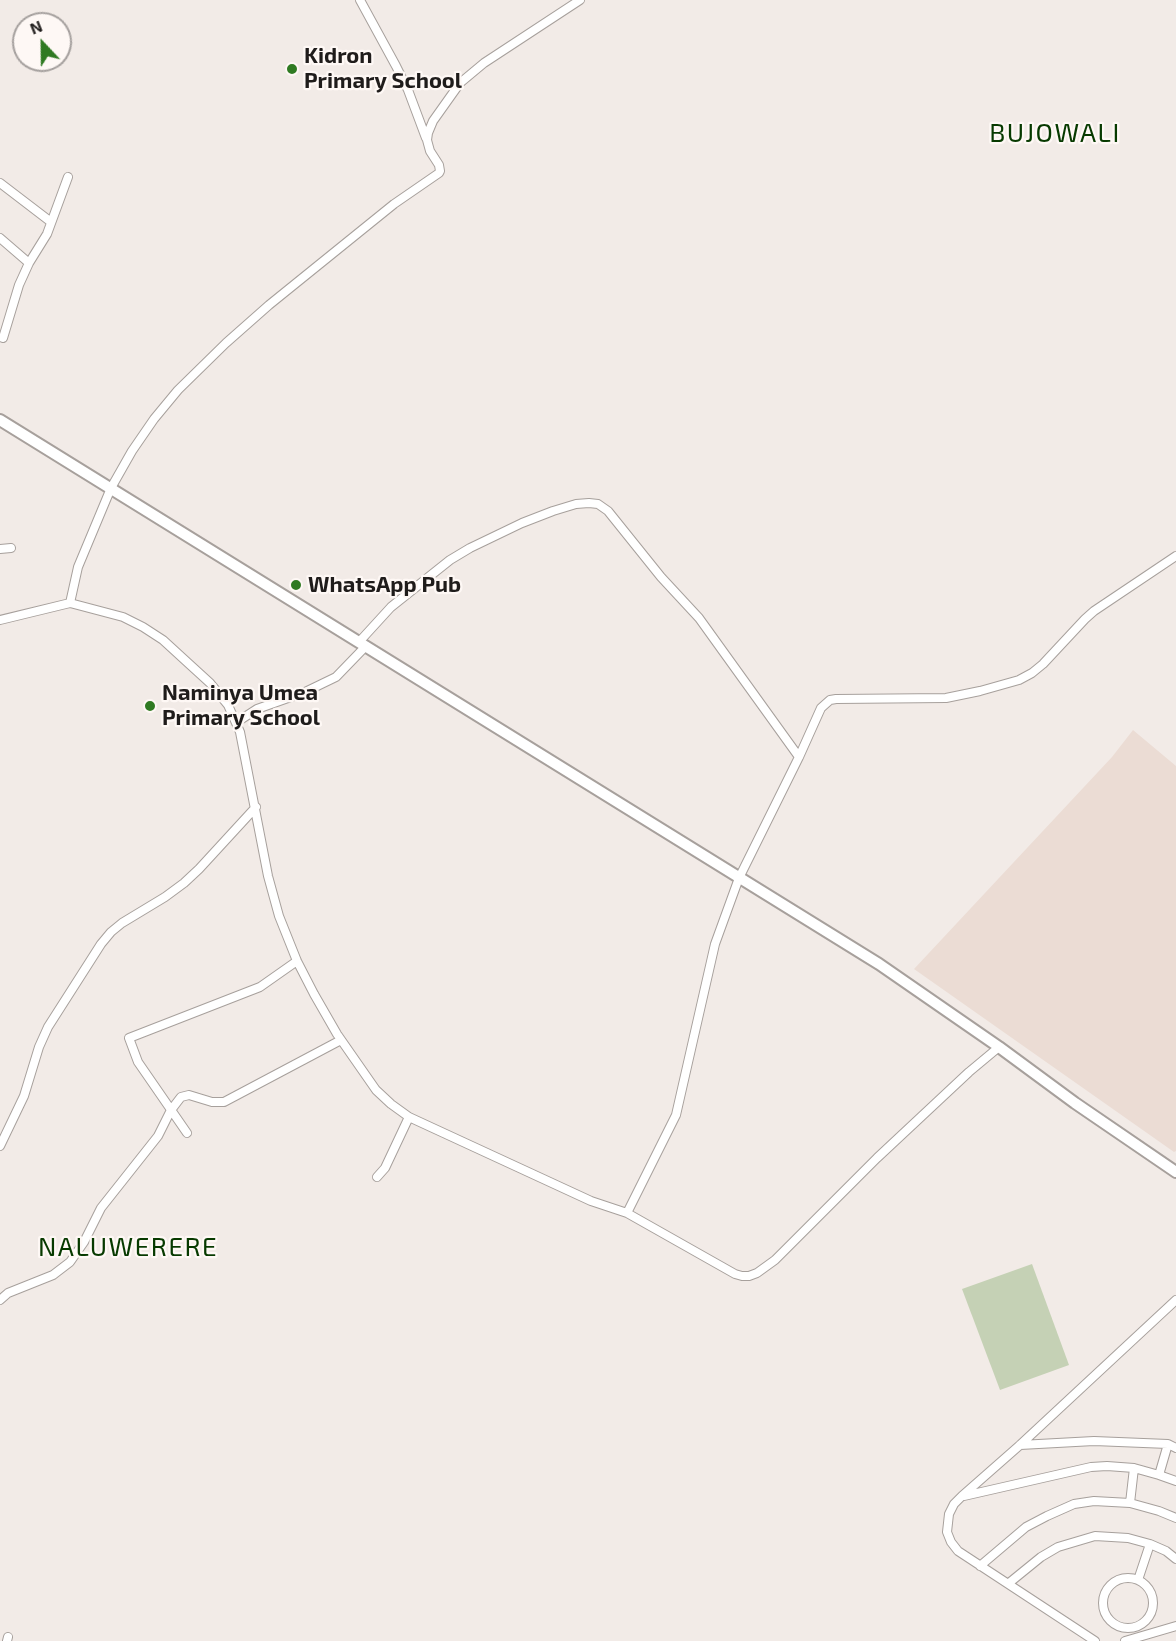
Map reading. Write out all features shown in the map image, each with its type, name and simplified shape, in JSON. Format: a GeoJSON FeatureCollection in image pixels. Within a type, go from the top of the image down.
{"type":"FeatureCollection","features":[{"type":"Feature","properties":{"kind":"main road"},"geometry":{"type":"LineString","coordinates":[[0,420],[879,964],[1176,1172]]}},
{"type":"Feature","properties":{"kind":"street"},"geometry":{"type":"LineString","coordinates":[[70,603],[78,567],[111,488],[132,451],[178,390],[269,305],[394,204],[440,171],[440,165],[430,151],[408,90],[360,0]]}},
{"type":"Feature","properties":{"kind":"street"},"geometry":{"type":"LineString","coordinates":[[427,140],[433,121],[460,83],[470,73],[580,0]]}},
{"type":"Feature","properties":{"kind":"street"},"geometry":{"type":"LineString","coordinates":[[3,338],[19,285],[29,263],[47,234],[68,177]]}},
{"type":"Feature","properties":{"kind":"street"},"geometry":{"type":"LineString","coordinates":[[0,183],[51,222]]}},
{"type":"Feature","properties":{"kind":"street"},"geometry":{"type":"LineString","coordinates":[[0,238],[29,263]]}},
{"type":"Feature","properties":{"kind":"street"},"geometry":{"type":"LineString","coordinates":[[237,722],[257,709],[305,692],[336,677],[391,607],[450,560],[522,523],[576,504],[589,503],[598,504],[608,511],[661,577],[699,618],[799,757]]}},
{"type":"Feature","properties":{"kind":"street"},"geometry":{"type":"LineString","coordinates":[[0,549],[11,548]]}},
{"type":"Feature","properties":{"kind":"street"},"geometry":{"type":"LineString","coordinates":[[627,1213],[676,1115],[715,944],[740,878],[821,708],[830,700],[946,698],[1019,680],[1043,664],[1094,611],[1176,556]]}},
{"type":"Feature","properties":{"kind":"street"},"geometry":{"type":"LineString","coordinates":[[0,620],[70,603],[123,617],[163,640],[210,683],[228,705],[237,722],[276,906],[297,961],[341,1040],[376,1090],[391,1104],[409,1117],[591,1201],[627,1213],[735,1274],[749,1276],[775,1260],[877,1158],[999,1047]]}},
{"type":"Feature","properties":{"kind":"street"},"geometry":{"type":"LineString","coordinates":[[0,1146],[24,1096],[39,1047],[48,1027],[101,944],[122,923],[184,883],[256,807]]}},
{"type":"Feature","properties":{"kind":"street"},"geometry":{"type":"LineString","coordinates":[[187,1133],[138,1062],[129,1038],[260,987],[297,961]]}},
{"type":"Feature","properties":{"kind":"street"},"geometry":{"type":"LineString","coordinates":[[0,1300],[8,1293],[53,1275],[70,1262],[84,1242],[101,1208],[158,1136],[171,1110],[181,1097],[189,1095],[212,1102],[224,1102],[341,1040]]}},
{"type":"Feature","properties":{"kind":"street"},"geometry":{"type":"LineString","coordinates":[[377,1177],[385,1167],[409,1117]]}},
{"type":"Feature","properties":{"kind":"street"},"geometry":{"type":"LineString","coordinates":[[1095,1641],[958,1551],[951,1542],[946,1525],[954,1504],[962,1496],[1176,1300]]}},
{"type":"Feature","properties":{"kind":"street"},"geometry":{"type":"LineString","coordinates":[[1020,1445],[1094,1441],[1172,1446],[1159,1475]]}},
{"type":"Feature","properties":{"kind":"street"},"geometry":{"type":"LineString","coordinates":[[962,1496],[1091,1467],[1134,1468],[1176,1481]]}},
{"type":"Feature","properties":{"kind":"street"},"geometry":{"type":"LineString","coordinates":[[1130,1503],[1134,1468]]}},
{"type":"Feature","properties":{"kind":"street"},"geometry":{"type":"LineString","coordinates":[[981,1566],[1026,1527],[1074,1504],[1094,1501],[1130,1503],[1176,1518]]}},
{"type":"Feature","properties":{"kind":"street"},"geometry":{"type":"LineString","coordinates":[[1009,1584],[1041,1557],[1058,1547],[1095,1536],[1128,1538],[1150,1544],[1166,1551],[1176,1559]]}},
{"type":"Feature","properties":{"kind":"street"},"geometry":{"type":"LineString","coordinates":[[1138,1580],[1150,1544]]}},
{"type":"Feature","properties":{"kind":"street"},"geometry":{"type":"LineString","coordinates":[[1128,1578],[1138,1580],[1151,1594],[1153,1604],[1151,1613],[1145,1622],[1127,1629],[1109,1621],[1102,1603],[1104,1593],[1110,1585],[1119,1580],[1128,1578]]}},
{"type":"Feature","properties":{"kind":"street"},"geometry":{"type":"LineString","coordinates":[[1125,1641],[1176,1626]]}},
{"type":"Feature","properties":{"kind":"street"},"geometry":{"type":"LineString","coordinates":[[1137,1627],[1140,1637]]}},
{"type":"Feature","properties":{"kind":"shaded area"},"geometry":{"type":"Polygon","coordinates":[[[1133,730],[1176,766],[1176,1151],[1174,1152],[914,969],[1112,757],[1133,730]]]}},
{"type":"Feature","properties":{"kind":"green space"},"geometry":{"type":"Polygon","coordinates":[[[1032,1264],[1069,1365],[1000,1390],[962,1289],[1032,1264]]]}},
{"type":"Feature","properties":{"kind":"place","name":"Kidron Primary School"},"geometry":{"type":"Point","coordinates":[292,69]}},
{"type":"Feature","properties":{"kind":"place","name":"WhatsApp Pub"},"geometry":{"type":"Point","coordinates":[296,585]}},
{"type":"Feature","properties":{"kind":"place","name":"Naminya Umea Primary School"},"geometry":{"type":"Point","coordinates":[150,706]}},
{"type":"Feature","properties":{"kind":"district","name":"BUJOWALI"},"geometry":{"type":"Point","coordinates":[1055,133]}},
{"type":"Feature","properties":{"kind":"district","name":"NALUWERERE"},"geometry":{"type":"Point","coordinates":[128,1247]}}]}
